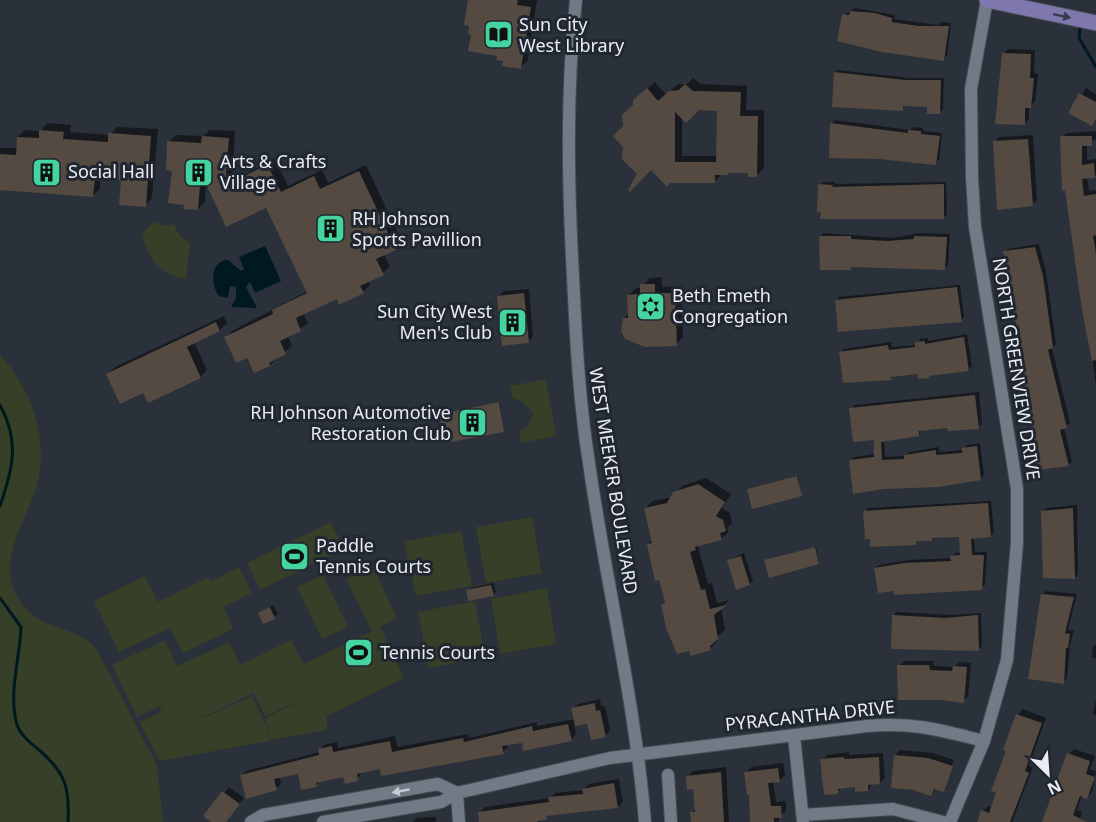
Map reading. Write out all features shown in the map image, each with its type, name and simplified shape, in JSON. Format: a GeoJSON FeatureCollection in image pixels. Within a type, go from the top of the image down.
{"type":"FeatureCollection","features":[{"type":"Feature","properties":{"kind":"main road"},"geometry":{"type":"LineString","coordinates":[[987,0],[1096,23]]}},
{"type":"Feature","properties":{"kind":"street","name":"WEST MEEKER BOULEVARD"},"geometry":{"type":"LineString","coordinates":[[576,0],[568,99],[569,207],[577,367],[589,463],[639,755],[645,822]]}},
{"type":"Feature","properties":{"kind":"street","name":"NORTH GREENVIEW DRIVE"},"geometry":{"type":"LineString","coordinates":[[950,822],[984,741],[1007,660],[1017,543],[1017,489],[975,227],[972,178],[971,89],[987,0]]}},
{"type":"Feature","properties":{"kind":"street","name":"PYRACANTHA DRIVE"},"geometry":{"type":"LineString","coordinates":[[322,822],[441,802],[457,793],[610,758],[794,735],[899,723],[924,726],[984,741]]}},
{"type":"Feature","properties":{"kind":"street"},"geometry":{"type":"LineString","coordinates":[[794,735],[803,819],[892,808],[943,822]]}},
{"type":"Feature","properties":{"kind":"street"},"geometry":{"type":"LineString","coordinates":[[668,775],[671,822]]}},
{"type":"Feature","properties":{"kind":"street"},"geometry":{"type":"LineString","coordinates":[[251,822],[263,815],[438,784],[457,793],[459,822]]}},
{"type":"Feature","properties":{"kind":"street"},"geometry":{"type":"LineString","coordinates":[[354,799],[356,815]]}},
{"type":"Feature","properties":{"kind":"green space"},"geometry":{"type":"Polygon","coordinates":[[[154,222],[165,226],[174,224],[180,236],[190,243],[186,279],[169,274],[162,269],[147,250],[142,233],[154,222]]]}},
{"type":"Feature","properties":{"kind":"green space"},"geometry":{"type":"Polygon","coordinates":[[[0,355],[22,384],[36,418],[40,437],[41,455],[35,491],[12,553],[10,578],[14,591],[23,605],[34,615],[79,636],[97,650],[157,765],[163,822],[0,822],[0,355]]]}},
{"type":"Feature","properties":{"kind":"green space"},"geometry":{"type":"Polygon","coordinates":[[[546,379],[556,436],[521,443],[519,431],[526,428],[533,413],[523,402],[512,398],[510,386],[546,379]]]}},
{"type":"Feature","properties":{"kind":"green space"},"geometry":{"type":"Polygon","coordinates":[[[532,517],[542,573],[486,583],[476,527],[532,517]]]}},
{"type":"Feature","properties":{"kind":"green space","name":"Paddle Tennis Courts"},"geometry":{"type":"Polygon","coordinates":[[[331,522],[344,549],[260,590],[247,563],[331,522]]]}},
{"type":"Feature","properties":{"kind":"green space"},"geometry":{"type":"Polygon","coordinates":[[[461,531],[472,586],[416,596],[404,541],[461,531]]]}},
{"type":"Feature","properties":{"kind":"green space"},"geometry":{"type":"Polygon","coordinates":[[[239,567],[252,593],[224,607],[233,629],[183,653],[170,628],[119,652],[94,601],[145,576],[158,602],[209,577],[211,581],[239,567]]]}},
{"type":"Feature","properties":{"kind":"green space","name":"Tennis Courts"},"geometry":{"type":"Polygon","coordinates":[[[373,567],[397,618],[380,627],[404,678],[327,716],[321,703],[327,719],[327,730],[271,740],[265,718],[316,693],[265,716],[254,693],[201,718],[195,707],[201,719],[252,696],[268,730],[270,741],[160,761],[139,722],[161,712],[160,707],[189,693],[137,717],[112,665],[165,640],[177,666],[229,642],[240,665],[291,640],[304,664],[372,631],[346,579],[373,567]]]}},
{"type":"Feature","properties":{"kind":"green space"},"geometry":{"type":"Polygon","coordinates":[[[323,575],[348,627],[322,639],[297,587],[323,575]]]}},
{"type":"Feature","properties":{"kind":"green space"},"geometry":{"type":"Polygon","coordinates":[[[547,588],[556,644],[500,654],[491,599],[547,588]]]}},
{"type":"Feature","properties":{"kind":"green space"},"geometry":{"type":"Polygon","coordinates":[[[475,601],[485,657],[429,668],[418,612],[475,601]]]}},
{"type":"Feature","properties":{"kind":"water"},"geometry":{"type":"Polygon","coordinates":[[[265,246],[281,281],[255,293],[250,282],[246,287],[257,308],[231,307],[236,298],[236,287],[230,286],[228,298],[219,296],[213,280],[215,269],[222,261],[228,260],[241,271],[244,269],[239,257],[265,246]]]}},
{"type":"Feature","properties":{"kind":"building","name":"Sun City West Library"},"geometry":{"type":"Polygon","coordinates":[[[468,0],[518,0],[517,5],[531,7],[521,69],[502,66],[503,61],[496,60],[497,56],[468,51],[471,35],[468,34],[469,26],[464,25],[468,0]]]}},
{"type":"Feature","properties":{"kind":"building"},"geometry":{"type":"Polygon","coordinates":[[[850,11],[875,13],[892,18],[892,22],[918,26],[949,26],[944,61],[882,52],[837,41],[842,14],[849,15],[850,11]]]}},
{"type":"Feature","properties":{"kind":"building"},"geometry":{"type":"Polygon","coordinates":[[[1002,53],[1031,54],[1030,78],[1034,78],[1031,108],[1025,108],[1025,125],[995,124],[1002,53]]]}},
{"type":"Feature","properties":{"kind":"building"},"geometry":{"type":"Polygon","coordinates":[[[834,72],[905,80],[941,80],[940,114],[927,114],[927,107],[903,106],[903,111],[832,107],[834,72]]]}},
{"type":"Feature","properties":{"kind":"building"},"geometry":{"type":"Polygon","coordinates":[[[685,84],[693,91],[741,92],[740,116],[758,116],[757,177],[748,177],[748,173],[728,173],[728,175],[715,175],[715,183],[670,183],[667,187],[651,170],[630,192],[628,190],[637,174],[622,159],[623,147],[613,136],[623,126],[622,115],[633,105],[633,100],[647,88],[658,101],[669,91],[679,90],[685,84]],[[699,110],[686,123],[675,112],[675,162],[716,162],[717,111],[699,110]]]}},
{"type":"Feature","properties":{"kind":"building"},"geometry":{"type":"Polygon","coordinates":[[[1079,93],[1096,102],[1096,119],[1092,126],[1068,113],[1079,93]]]}},
{"type":"Feature","properties":{"kind":"building"},"geometry":{"type":"Polygon","coordinates":[[[830,123],[908,133],[908,130],[921,131],[921,134],[940,136],[936,165],[878,159],[829,158],[830,123]]]}},
{"type":"Feature","properties":{"kind":"building","name":"Social Hall"},"geometry":{"type":"Polygon","coordinates":[[[39,130],[64,132],[63,139],[108,142],[108,133],[151,136],[146,207],[119,205],[121,180],[95,178],[93,197],[0,190],[0,154],[16,155],[17,137],[39,138],[39,130]]]}},
{"type":"Feature","properties":{"kind":"building"},"geometry":{"type":"Polygon","coordinates":[[[202,136],[229,138],[225,187],[267,164],[281,192],[314,176],[320,189],[359,171],[396,250],[376,259],[384,275],[360,286],[364,293],[339,305],[337,299],[296,318],[301,331],[280,341],[286,354],[269,363],[270,366],[254,373],[247,358],[236,363],[224,337],[273,314],[272,310],[307,293],[266,208],[226,227],[201,173],[198,210],[183,209],[184,205],[168,203],[172,171],[166,170],[167,141],[201,143],[202,136]]]}},
{"type":"Feature","properties":{"kind":"building"},"geometry":{"type":"Polygon","coordinates":[[[1060,136],[1092,136],[1092,146],[1082,146],[1082,165],[1094,163],[1095,178],[1082,179],[1084,196],[1096,194],[1096,235],[1093,236],[1096,253],[1096,360],[1092,361],[1082,310],[1065,190],[1062,191],[1060,136]]]}},
{"type":"Feature","properties":{"kind":"building"},"geometry":{"type":"Polygon","coordinates":[[[1028,139],[1033,206],[997,210],[993,141],[1028,139]]]}},
{"type":"Feature","properties":{"kind":"building"},"geometry":{"type":"Polygon","coordinates":[[[818,184],[833,185],[832,187],[944,184],[944,219],[820,219],[821,212],[817,212],[818,184]]]}},
{"type":"Feature","properties":{"kind":"building"},"geometry":{"type":"Polygon","coordinates":[[[819,236],[851,236],[851,239],[887,241],[914,239],[914,236],[947,237],[945,270],[851,267],[851,270],[820,270],[819,236]]]}},
{"type":"Feature","properties":{"kind":"building"},"geometry":{"type":"Polygon","coordinates":[[[1035,247],[1043,276],[1053,348],[1048,350],[1067,428],[1060,430],[1069,466],[1038,470],[1022,370],[1024,369],[1003,251],[1035,247]]]}},
{"type":"Feature","properties":{"kind":"building","name":"Beth Emeth Congregation"},"geometry":{"type":"Polygon","coordinates":[[[640,284],[655,284],[655,293],[675,293],[677,346],[645,347],[625,339],[621,331],[623,318],[628,318],[627,295],[640,294],[640,284]]]}},
{"type":"Feature","properties":{"kind":"building"},"geometry":{"type":"Polygon","coordinates":[[[957,287],[962,322],[838,332],[835,300],[957,287]]]}},
{"type":"Feature","properties":{"kind":"building","name":"Sun City West Men's Club"},"geometry":{"type":"Polygon","coordinates":[[[524,293],[529,343],[502,346],[497,296],[524,293]]]}},
{"type":"Feature","properties":{"kind":"building"},"geometry":{"type":"Polygon","coordinates":[[[216,322],[220,331],[187,347],[201,378],[148,403],[143,393],[120,404],[106,374],[216,322]]]}},
{"type":"Feature","properties":{"kind":"building"},"geometry":{"type":"Polygon","coordinates":[[[964,337],[969,371],[929,376],[929,378],[918,379],[918,374],[891,377],[892,380],[843,383],[839,352],[888,345],[889,350],[915,347],[915,342],[925,341],[925,344],[964,337]]]}},
{"type":"Feature","properties":{"kind":"building"},"geometry":{"type":"Polygon","coordinates":[[[975,395],[979,429],[948,431],[947,428],[919,431],[919,436],[881,442],[882,460],[904,459],[904,455],[936,450],[936,455],[962,453],[962,448],[977,446],[981,480],[939,487],[884,489],[853,494],[849,460],[874,457],[874,440],[853,442],[849,408],[975,395]]]}},
{"type":"Feature","properties":{"kind":"building","name":"RH Johnson Automotive Restoration Club"},"geometry":{"type":"Polygon","coordinates":[[[499,402],[504,432],[445,443],[439,414],[499,402]]]}},
{"type":"Feature","properties":{"kind":"building"},"geometry":{"type":"Polygon","coordinates":[[[797,476],[802,496],[752,509],[747,489],[797,476]]]}},
{"type":"Feature","properties":{"kind":"building"},"geometry":{"type":"Polygon","coordinates":[[[698,484],[725,502],[716,516],[723,520],[726,531],[720,533],[722,540],[695,547],[696,550],[690,552],[701,590],[705,589],[710,609],[727,605],[714,615],[718,639],[710,646],[711,650],[691,656],[689,651],[677,654],[666,628],[661,605],[665,603],[659,580],[655,581],[647,544],[652,543],[644,508],[667,503],[673,492],[698,484]]]}},
{"type":"Feature","properties":{"kind":"building"},"geometry":{"type":"Polygon","coordinates":[[[988,503],[991,537],[971,539],[972,555],[984,555],[982,590],[894,595],[894,591],[878,593],[874,568],[904,563],[951,561],[950,556],[960,555],[959,537],[932,538],[932,541],[916,541],[916,545],[870,547],[870,539],[865,539],[863,511],[988,503]]]}},
{"type":"Feature","properties":{"kind":"building"},"geometry":{"type":"Polygon","coordinates":[[[1073,508],[1075,579],[1043,578],[1041,511],[1073,508]]]}},
{"type":"Feature","properties":{"kind":"building"},"geometry":{"type":"Polygon","coordinates":[[[815,547],[819,564],[769,578],[764,560],[815,547]]]}},
{"type":"Feature","properties":{"kind":"building"},"geometry":{"type":"Polygon","coordinates":[[[741,556],[750,585],[736,590],[727,560],[741,556]]]}},
{"type":"Feature","properties":{"kind":"building"},"geometry":{"type":"Polygon","coordinates":[[[491,585],[494,596],[468,601],[466,590],[491,585]]]}},
{"type":"Feature","properties":{"kind":"building"},"geometry":{"type":"Polygon","coordinates":[[[1041,594],[1074,597],[1065,633],[1070,634],[1068,648],[1066,648],[1064,684],[1028,679],[1041,594]]]}},
{"type":"Feature","properties":{"kind":"building"},"geometry":{"type":"Polygon","coordinates":[[[270,607],[275,619],[263,624],[258,613],[270,607]]]}},
{"type":"Feature","properties":{"kind":"building"},"geometry":{"type":"Polygon","coordinates":[[[892,615],[945,618],[978,615],[979,651],[891,649],[892,615]]]}},
{"type":"Feature","properties":{"kind":"building"},"geometry":{"type":"Polygon","coordinates":[[[897,665],[929,665],[930,670],[952,671],[953,666],[967,667],[964,703],[940,700],[898,700],[897,665]]]}},
{"type":"Feature","properties":{"kind":"building"},"geometry":{"type":"Polygon","coordinates":[[[595,703],[596,711],[600,710],[606,737],[591,740],[587,724],[575,726],[571,708],[595,703]]]}},
{"type":"Feature","properties":{"kind":"building"},"geometry":{"type":"Polygon","coordinates":[[[1016,714],[1042,723],[1025,771],[1029,773],[1010,822],[977,822],[981,810],[989,813],[996,793],[991,791],[1006,751],[1003,750],[1016,714]]]}},
{"type":"Feature","properties":{"kind":"building"},"geometry":{"type":"Polygon","coordinates":[[[568,724],[572,741],[523,751],[522,743],[502,746],[504,754],[381,776],[380,769],[357,774],[358,781],[345,784],[343,777],[316,783],[317,787],[301,790],[298,774],[274,779],[277,790],[246,799],[240,775],[319,755],[318,749],[332,746],[333,752],[390,741],[392,752],[463,738],[464,742],[532,726],[533,731],[568,724]]]}},
{"type":"Feature","properties":{"kind":"building"},"geometry":{"type":"Polygon","coordinates":[[[1067,753],[1090,761],[1086,774],[1095,777],[1087,799],[1080,796],[1073,815],[1087,822],[1042,822],[1067,753]]]}},
{"type":"Feature","properties":{"kind":"building"},"geometry":{"type":"Polygon","coordinates":[[[894,755],[928,758],[953,766],[944,792],[934,789],[931,796],[913,790],[891,788],[894,755]]]}},
{"type":"Feature","properties":{"kind":"building"},"geometry":{"type":"Polygon","coordinates":[[[844,757],[844,759],[879,757],[880,784],[868,785],[868,791],[855,792],[855,787],[838,789],[838,794],[824,795],[820,759],[844,757]]]}},
{"type":"Feature","properties":{"kind":"building"},"geometry":{"type":"Polygon","coordinates":[[[778,768],[780,782],[768,783],[771,806],[781,806],[782,818],[774,818],[774,822],[750,822],[749,795],[747,795],[744,772],[778,768]]]}},
{"type":"Feature","properties":{"kind":"building"},"geometry":{"type":"Polygon","coordinates":[[[721,772],[724,822],[691,822],[690,812],[695,812],[693,789],[687,790],[686,776],[721,772]]]}},
{"type":"Feature","properties":{"kind":"building"},"geometry":{"type":"Polygon","coordinates":[[[614,783],[618,808],[546,816],[547,819],[536,822],[479,822],[478,812],[549,802],[548,797],[583,794],[582,789],[614,783]]]}},
{"type":"Feature","properties":{"kind":"building"},"geometry":{"type":"Polygon","coordinates":[[[222,791],[240,804],[226,822],[211,822],[203,816],[222,791]]]}},
{"type":"Feature","properties":{"kind":"waterway"},"geometry":{"type":"LineString","coordinates":[[1080,27],[1079,38],[1096,67]]}},
{"type":"Feature","properties":{"kind":"waterway"},"geometry":{"type":"LineString","coordinates":[[0,405],[6,418],[12,443],[11,467],[0,506]]}},
{"type":"Feature","properties":{"kind":"waterway"},"geometry":{"type":"LineString","coordinates":[[0,598],[21,627],[14,688],[17,725],[20,732],[47,757],[60,773],[67,790],[68,822]]}},
{"type":"Feature","properties":{"kind":"place","name":"Sun City West Library"},"geometry":{"type":"Point","coordinates":[498,35]}},
{"type":"Feature","properties":{"kind":"place","name":"Social Hall"},"geometry":{"type":"Point","coordinates":[47,172]}},
{"type":"Feature","properties":{"kind":"place","name":"Arts & Crafts Village"},"geometry":{"type":"Point","coordinates":[199,172]}},
{"type":"Feature","properties":{"kind":"place","name":"RH Johnson Sports Pavillion"},"geometry":{"type":"Point","coordinates":[331,229]}},
{"type":"Feature","properties":{"kind":"place","name":"Beth Emeth Congregation"},"geometry":{"type":"Point","coordinates":[651,306]}},
{"type":"Feature","properties":{"kind":"place","name":"Sun City West Men's Club"},"geometry":{"type":"Point","coordinates":[513,322]}},
{"type":"Feature","properties":{"kind":"place","name":"RH Johnson Automotive Restoration Club"},"geometry":{"type":"Point","coordinates":[472,423]}},
{"type":"Feature","properties":{"kind":"place","name":"Paddle Tennis Courts"},"geometry":{"type":"Point","coordinates":[295,556]}},
{"type":"Feature","properties":{"kind":"place","name":"Tennis Courts"},"geometry":{"type":"Point","coordinates":[359,653]}}]}
